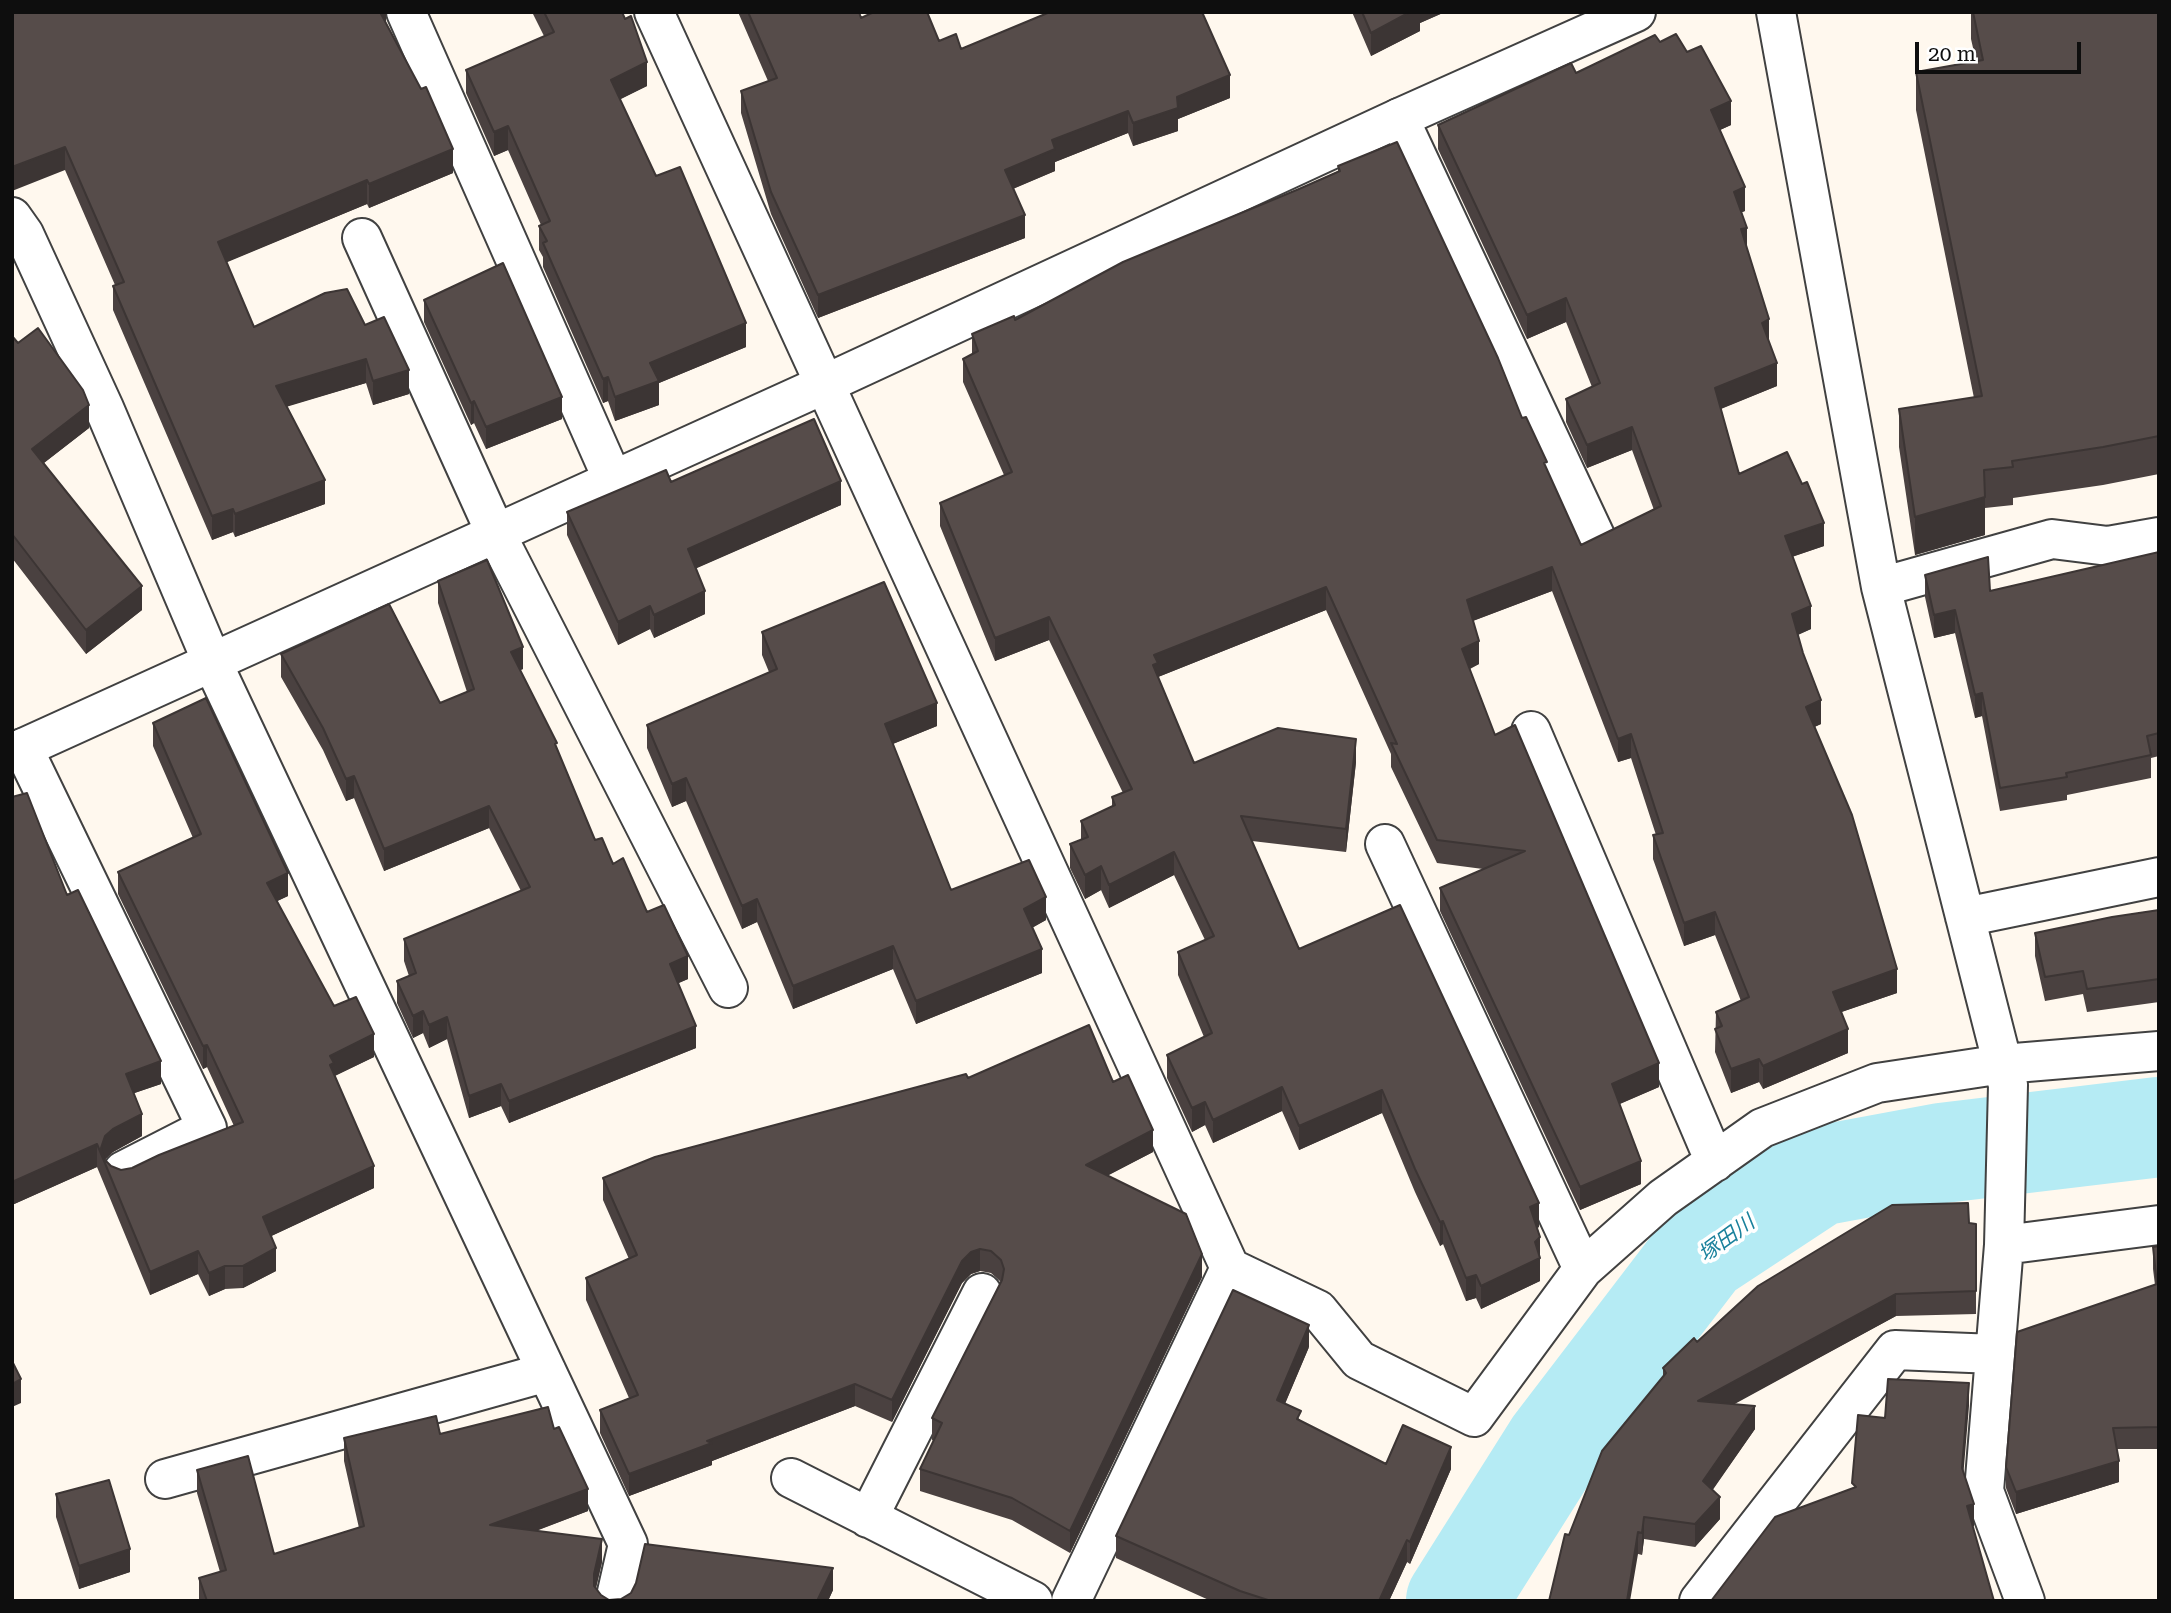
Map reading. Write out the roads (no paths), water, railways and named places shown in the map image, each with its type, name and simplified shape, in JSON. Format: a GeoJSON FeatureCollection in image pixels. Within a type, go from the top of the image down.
{"type":"FeatureCollection","features":[{"type":"Feature","properties":{"kind":"street"},"geometry":{"type":"LineString","coordinates":[[407,12],[613,480]]}},
{"type":"Feature","properties":{"kind":"street"},"geometry":{"type":"LineString","coordinates":[[654,12],[1230,1268],[1318,1310],[1359,1360],[1474,1417],[1583,1269],[1663,1198],[1762,1128],[1877,1083],[2005,1074],[2159,1051]]}},
{"type":"Feature","properties":{"kind":"street"},"geometry":{"type":"LineString","coordinates":[[123,1171],[207,1128],[17,751],[213,664],[1399,118],[1636,12]]}},
{"type":"Feature","properties":{"kind":"street"},"geometry":{"type":"LineString","coordinates":[[1776,12],[1881,587],[2005,1074],[2004,1233],[1984,1492],[2025,1601]]}},
{"type":"Feature","properties":{"kind":"street"},"geometry":{"type":"LineString","coordinates":[[1399,118],[1595,536]]}},
{"type":"Feature","properties":{"kind":"street"},"geometry":{"type":"LineString","coordinates":[[12,217],[24,234],[104,408],[213,664],[628,1544],[615,1601]]}},
{"type":"Feature","properties":{"kind":"street"},"geometry":{"type":"LineString","coordinates":[[362,237],[496,534],[727,988]]}},
{"type":"Feature","properties":{"kind":"street"},"geometry":{"type":"LineString","coordinates":[[1881,587],[2052,539],[2109,546],[2159,537]]}},
{"type":"Feature","properties":{"kind":"street"},"geometry":{"type":"LineString","coordinates":[[1531,731],[1714,1162]]}},
{"type":"Feature","properties":{"kind":"street"},"geometry":{"type":"LineString","coordinates":[[1385,844],[1583,1269]]}},
{"type":"Feature","properties":{"kind":"street"},"geometry":{"type":"LineString","coordinates":[[1965,917],[2159,877]]}},
{"type":"Feature","properties":{"kind":"street"},"geometry":{"type":"LineString","coordinates":[[2004,1233],[2159,1225]]}},
{"type":"Feature","properties":{"kind":"street"},"geometry":{"type":"LineString","coordinates":[[1072,1601],[1230,1268]]}},
{"type":"Feature","properties":{"kind":"street"},"geometry":{"type":"LineString","coordinates":[[868,1518],[982,1293]]}},
{"type":"Feature","properties":{"kind":"street"},"geometry":{"type":"LineString","coordinates":[[1699,1601],[1895,1350],[1995,1354]]}},
{"type":"Feature","properties":{"kind":"street"},"geometry":{"type":"LineString","coordinates":[[165,1479],[547,1372]]}},
{"type":"Feature","properties":{"kind":"street"},"geometry":{"type":"LineString","coordinates":[[791,1478],[1033,1601]]}},
{"type":"Feature","properties":{"kind":"waterway","name":"塚田川"},"geometry":{"type":"LineString","coordinates":[[1456,1601],[1555,1444],[1701,1253],[1818,1176],[1942,1153],[2159,1127]]}}]}
